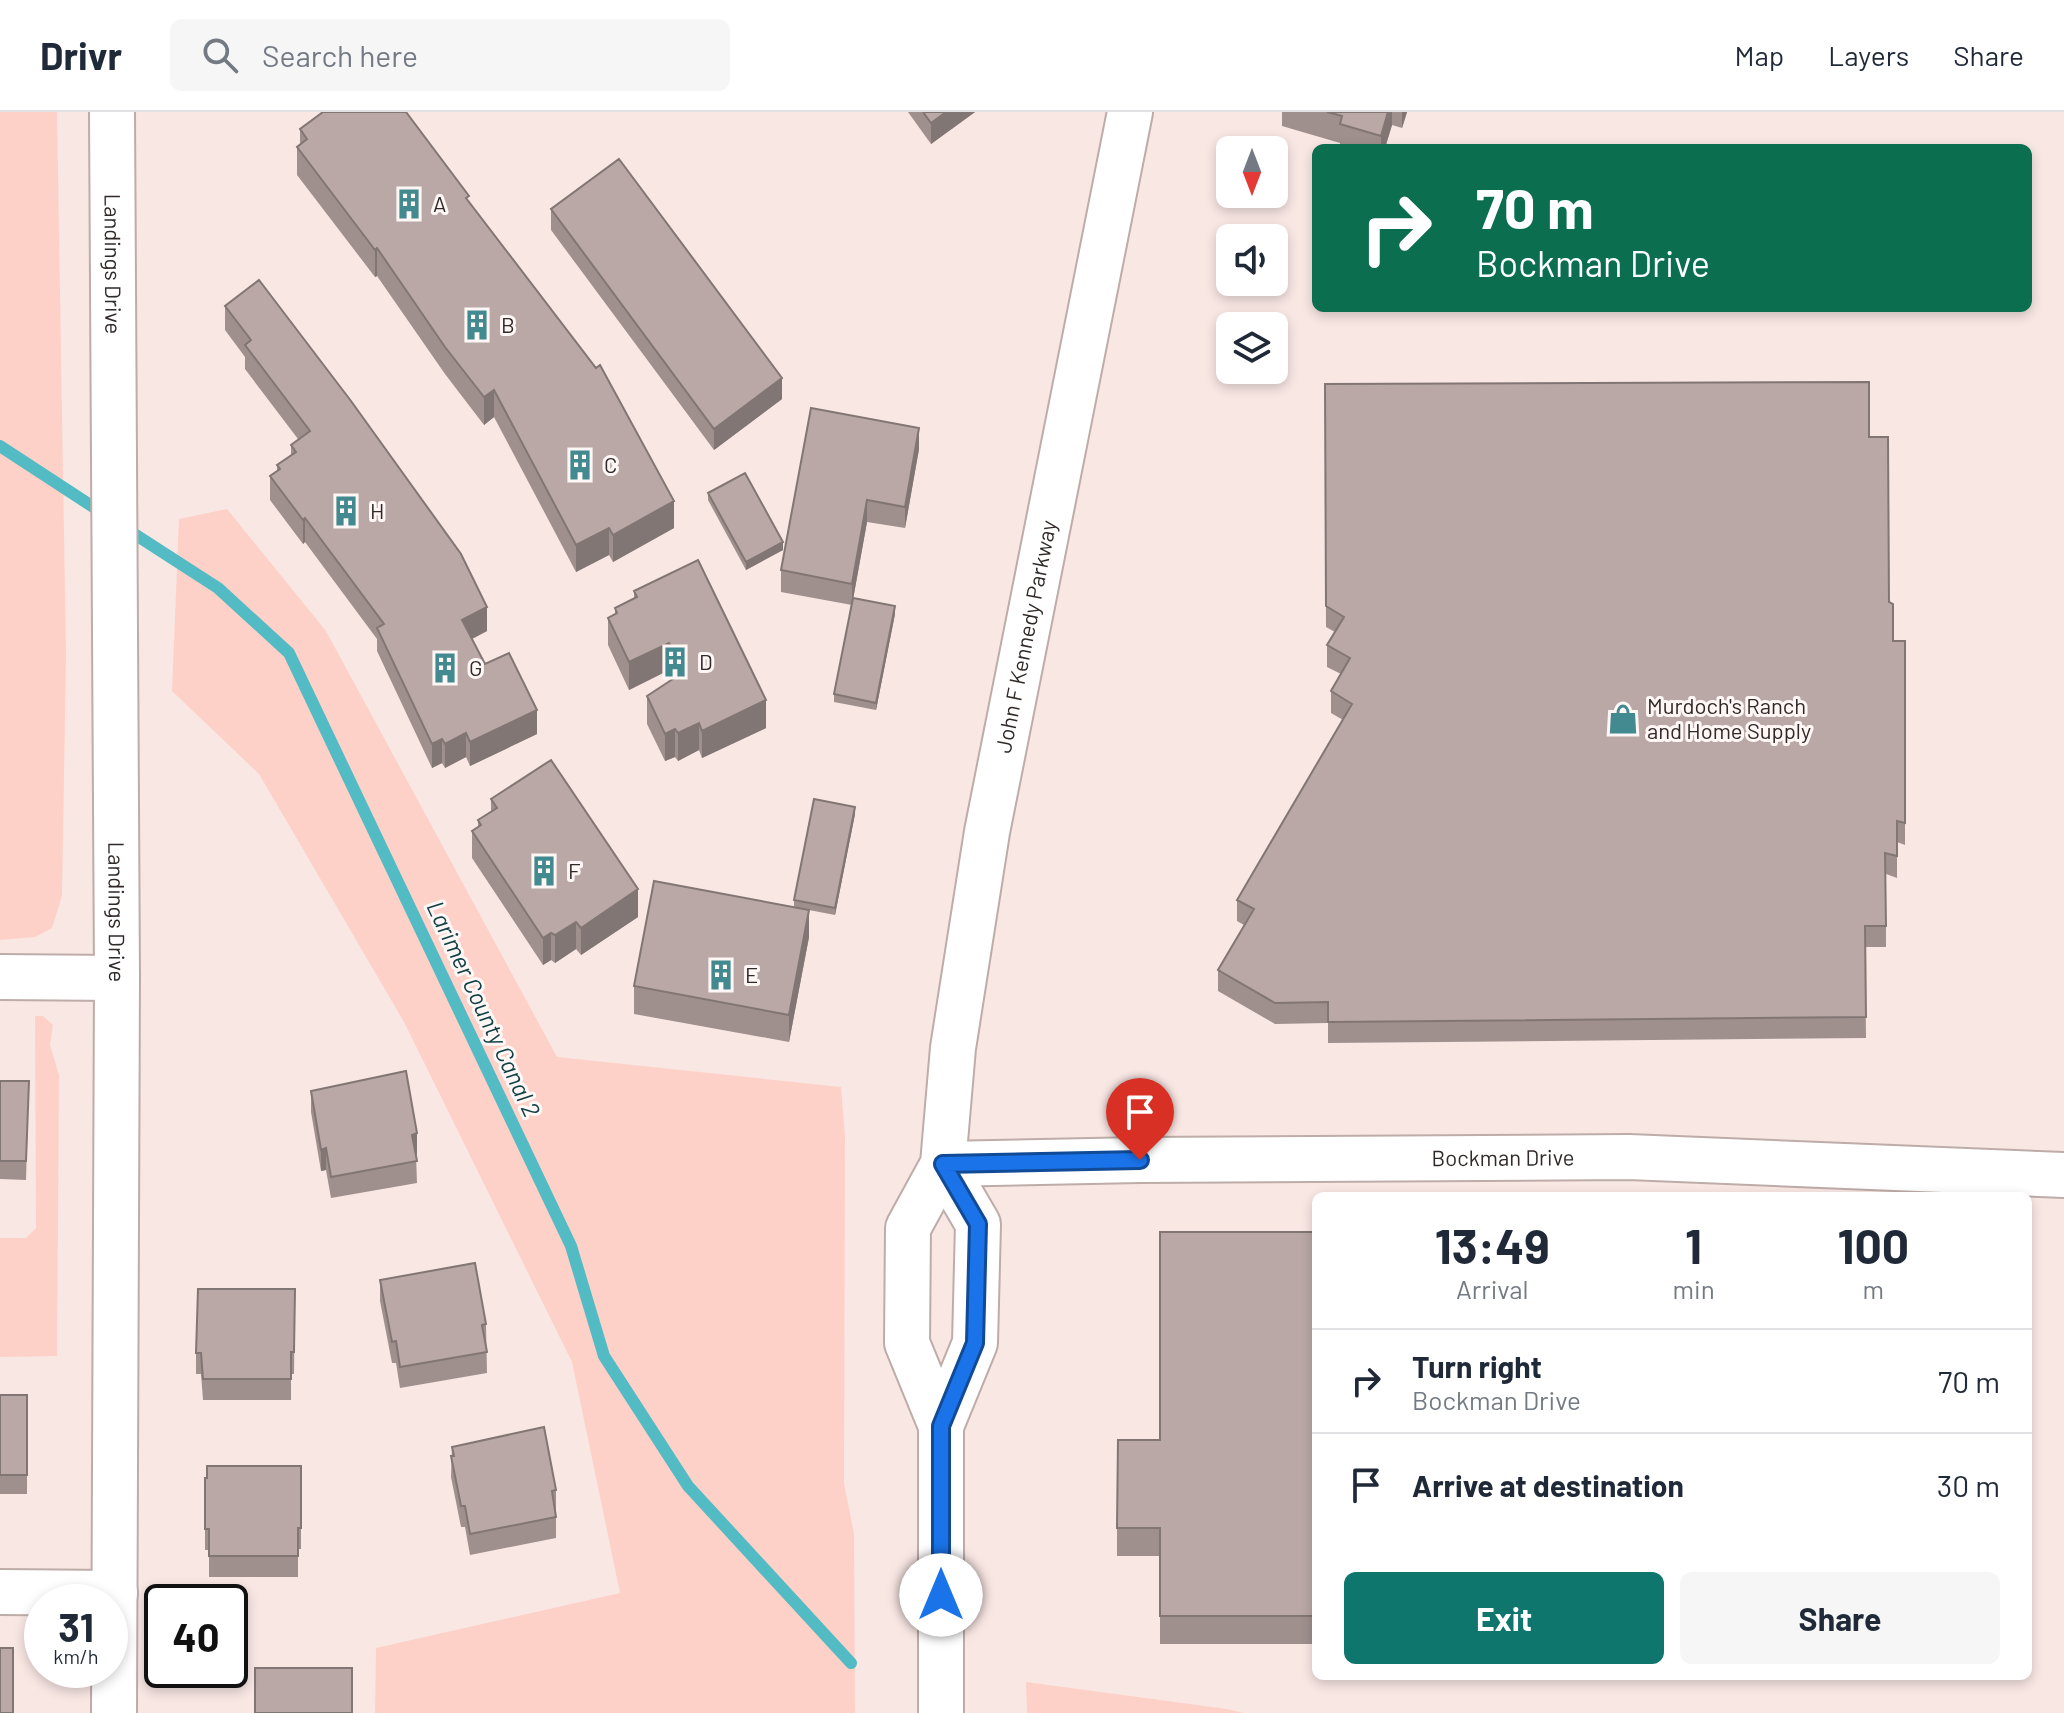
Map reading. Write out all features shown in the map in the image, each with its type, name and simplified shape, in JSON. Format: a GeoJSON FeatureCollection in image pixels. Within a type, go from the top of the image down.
{"type":"FeatureCollection","features":[{"type":"Feature","properties":{"kind":"street","name":"Landings Drive"},"geometry":{"type":"LineString","coordinates":[[112,112],[117,978],[115,1584]]}},
{"type":"Feature","properties":{"kind":"street","name":"John F Kennedy Parkway"},"geometry":{"type":"LineString","coordinates":[[941,1713],[941,1426],[907,1343],[908,1228],[943,1164],[953,1048],[987,832],[1130,112]]}},
{"type":"Feature","properties":{"kind":"street"},"geometry":{"type":"LineString","coordinates":[[0,977],[117,978]]}},
{"type":"Feature","properties":{"kind":"street","name":"Bockman Drive"},"geometry":{"type":"LineString","coordinates":[[943,1164],[1629,1157],[2064,1175]]}},
{"type":"Feature","properties":{"kind":"street","name":"John F Kennedy Parkway"},"geometry":{"type":"LineString","coordinates":[[941,1426],[975,1343],[978,1224],[943,1164]]}},
{"type":"Feature","properties":{"kind":"street"},"geometry":{"type":"LineString","coordinates":[[0,1592],[24,1592]]}},
{"type":"Feature","properties":{"kind":"street","name":"Landings Drive"},"geometry":{"type":"LineString","coordinates":[[114,1688],[114,1713]]}},
{"type":"Feature","properties":{"kind":"shaded area"},"geometry":{"type":"Polygon","coordinates":[[[0,112],[57,112],[66,654],[62,896],[52,928],[35,937],[0,940],[0,112]]]}},
{"type":"Feature","properties":{"kind":"shaded area"},"geometry":{"type":"Polygon","coordinates":[[[227,509],[326,631],[557,1057],[841,1087],[845,1137],[844,1483],[854,1534],[855,1713],[375,1713],[376,1648],[620,1593],[572,1362],[404,1022],[259,774],[172,691],[179,519],[227,509]]]}},
{"type":"Feature","properties":{"kind":"shaded area"},"geometry":{"type":"Polygon","coordinates":[[[35,1016],[43,1016],[53,1025],[50,1045],[59,1075],[57,1356],[0,1357],[0,1238],[26,1238],[36,1228],[35,1016]]]}},
{"type":"Feature","properties":{"kind":"shaded area"},"geometry":{"type":"Polygon","coordinates":[[[1026,1682],[1227,1709],[1244,1713],[1027,1713],[1026,1682]]]}},
{"type":"Feature","properties":{"kind":"building"},"geometry":{"type":"Polygon","coordinates":[[[323,112],[406,112],[469,196],[466,198],[596,368],[600,365],[674,501],[613,535],[609,528],[576,545],[494,390],[484,397],[445,347],[377,248],[375,250],[297,147],[307,139],[300,129],[323,112]]]}},
{"type":"Feature","properties":{"kind":"building"},"geometry":{"type":"Polygon","coordinates":[[[923,112],[946,112],[931,123],[923,112]]]}},
{"type":"Feature","properties":{"kind":"building"},"geometry":{"type":"Polygon","coordinates":[[[1327,112],[1388,112],[1381,136],[1340,124],[1342,116],[1327,112]]]}},
{"type":"Feature","properties":{"kind":"building"},"geometry":{"type":"Polygon","coordinates":[[[619,159],[782,378],[714,429],[551,209],[619,159]]]}},
{"type":"Feature","properties":{"kind":"building"},"geometry":{"type":"Polygon","coordinates":[[[259,280],[461,554],[487,607],[462,620],[485,664],[509,653],[537,710],[470,742],[466,733],[445,744],[442,739],[432,744],[377,628],[384,624],[270,476],[280,469],[277,465],[296,452],[291,445],[310,431],[245,345],[251,340],[225,306],[259,280]]]}},
{"type":"Feature","properties":{"kind":"building","name":"Murdoch's Ranch and Home Supply"},"geometry":{"type":"Polygon","coordinates":[[[1869,382],[1869,437],[1888,437],[1889,602],[1893,604],[1893,641],[1905,641],[1905,823],[1897,821],[1897,856],[1885,853],[1886,926],[1865,926],[1866,1017],[1328,1022],[1328,1002],[1275,1003],[1218,970],[1254,909],[1237,900],[1352,704],[1331,691],[1350,658],[1327,645],[1344,617],[1326,606],[1325,384],[1869,382]]]}},
{"type":"Feature","properties":{"kind":"building"},"geometry":{"type":"Polygon","coordinates":[[[811,408],[919,428],[905,507],[867,500],[852,584],[781,570],[811,408]]]}},
{"type":"Feature","properties":{"kind":"building"},"geometry":{"type":"Polygon","coordinates":[[[745,473],[783,542],[746,562],[708,493],[745,473]]]}},
{"type":"Feature","properties":{"kind":"building","name":"D"},"geometry":{"type":"Polygon","coordinates":[[[698,560],[766,700],[702,731],[699,723],[678,733],[675,729],[665,734],[647,696],[685,671],[669,643],[629,662],[608,618],[617,613],[615,608],[637,597],[634,591],[698,560]]]}},
{"type":"Feature","properties":{"kind":"building"},"geometry":{"type":"Polygon","coordinates":[[[853,598],[895,606],[876,703],[834,694],[853,598]]]}},
{"type":"Feature","properties":{"kind":"building","name":"F"},"geometry":{"type":"Polygon","coordinates":[[[551,760],[638,889],[581,928],[576,922],[555,935],[551,933],[543,938],[472,831],[481,825],[478,820],[497,808],[491,799],[551,760]]]}},
{"type":"Feature","properties":{"kind":"building"},"geometry":{"type":"Polygon","coordinates":[[[814,799],[855,807],[835,908],[794,900],[814,799]]]}},
{"type":"Feature","properties":{"kind":"building","name":"E"},"geometry":{"type":"Polygon","coordinates":[[[654,881],[809,910],[789,1015],[634,986],[654,881]]]}},
{"type":"Feature","properties":{"kind":"building"},"geometry":{"type":"Polygon","coordinates":[[[406,1071],[417,1133],[412,1135],[417,1161],[331,1177],[326,1148],[321,1150],[311,1091],[406,1071]]]}},
{"type":"Feature","properties":{"kind":"building"},"geometry":{"type":"Polygon","coordinates":[[[0,1081],[29,1081],[26,1161],[0,1161],[0,1081]]]}},
{"type":"Feature","properties":{"kind":"building"},"geometry":{"type":"Polygon","coordinates":[[[1160,1232],[1312,1232],[1312,1616],[1160,1616],[1160,1528],[1117,1528],[1118,1440],[1160,1440],[1160,1232]]]}},
{"type":"Feature","properties":{"kind":"building"},"geometry":{"type":"Polygon","coordinates":[[[475,1263],[486,1324],[482,1325],[487,1352],[400,1367],[380,1280],[475,1263]]]}},
{"type":"Feature","properties":{"kind":"building"},"geometry":{"type":"Polygon","coordinates":[[[198,1289],[295,1289],[291,1379],[203,1379],[201,1353],[196,1353],[198,1289]]]}},
{"type":"Feature","properties":{"kind":"building"},"geometry":{"type":"Polygon","coordinates":[[[0,1395],[27,1395],[27,1475],[0,1475],[0,1395]]]}},
{"type":"Feature","properties":{"kind":"building"},"geometry":{"type":"Polygon","coordinates":[[[544,1427],[556,1490],[552,1491],[556,1517],[470,1534],[465,1506],[461,1506],[452,1447],[544,1427]]]}},
{"type":"Feature","properties":{"kind":"building"},"geometry":{"type":"Polygon","coordinates":[[[207,1466],[301,1466],[298,1556],[209,1556],[209,1529],[205,1529],[207,1466]]]}},
{"type":"Feature","properties":{"kind":"building"},"geometry":{"type":"Polygon","coordinates":[[[0,1648],[13,1648],[13,1713],[0,1713],[0,1648]]]}},
{"type":"Feature","properties":{"kind":"building"},"geometry":{"type":"Polygon","coordinates":[[[255,1668],[352,1668],[352,1713],[255,1713],[255,1668]]]}},
{"type":"Feature","properties":{"kind":"waterway","name":"Larimer County Canal 2"},"geometry":{"type":"LineString","coordinates":[[0,446],[104,514]]}},
{"type":"Feature","properties":{"kind":"waterway","name":"Larimer County Canal 2"},"geometry":{"type":"LineString","coordinates":[[122,526],[218,588],[289,653],[571,1246],[604,1356],[688,1486],[851,1663]]}},
{"type":"Feature","properties":{"kind":"place","name":"A"},"geometry":{"type":"Point","coordinates":[409,204]}},
{"type":"Feature","properties":{"kind":"place","name":"B"},"geometry":{"type":"Point","coordinates":[477,325]}},
{"type":"Feature","properties":{"kind":"place","name":"C"},"geometry":{"type":"Point","coordinates":[580,465]}},
{"type":"Feature","properties":{"kind":"place","name":"H"},"geometry":{"type":"Point","coordinates":[346,511]}},
{"type":"Feature","properties":{"kind":"place","name":"D"},"geometry":{"type":"Point","coordinates":[675,662]}},
{"type":"Feature","properties":{"kind":"place","name":"G"},"geometry":{"type":"Point","coordinates":[445,668]}},
{"type":"Feature","properties":{"kind":"place","name":"Murdoch's Ranch and Home Supply"},"geometry":{"type":"Point","coordinates":[1623,719]}},
{"type":"Feature","properties":{"kind":"place","name":"F"},"geometry":{"type":"Point","coordinates":[544,871]}},
{"type":"Feature","properties":{"kind":"place","name":"E"},"geometry":{"type":"Point","coordinates":[721,975]}},
{"type":"Feature","properties":{"kind":"route"},"geometry":{"type":"LineString","coordinates":[[941,1595],[941,1426],[975,1343],[978,1224],[943,1164],[1140,1160]]}}]}
